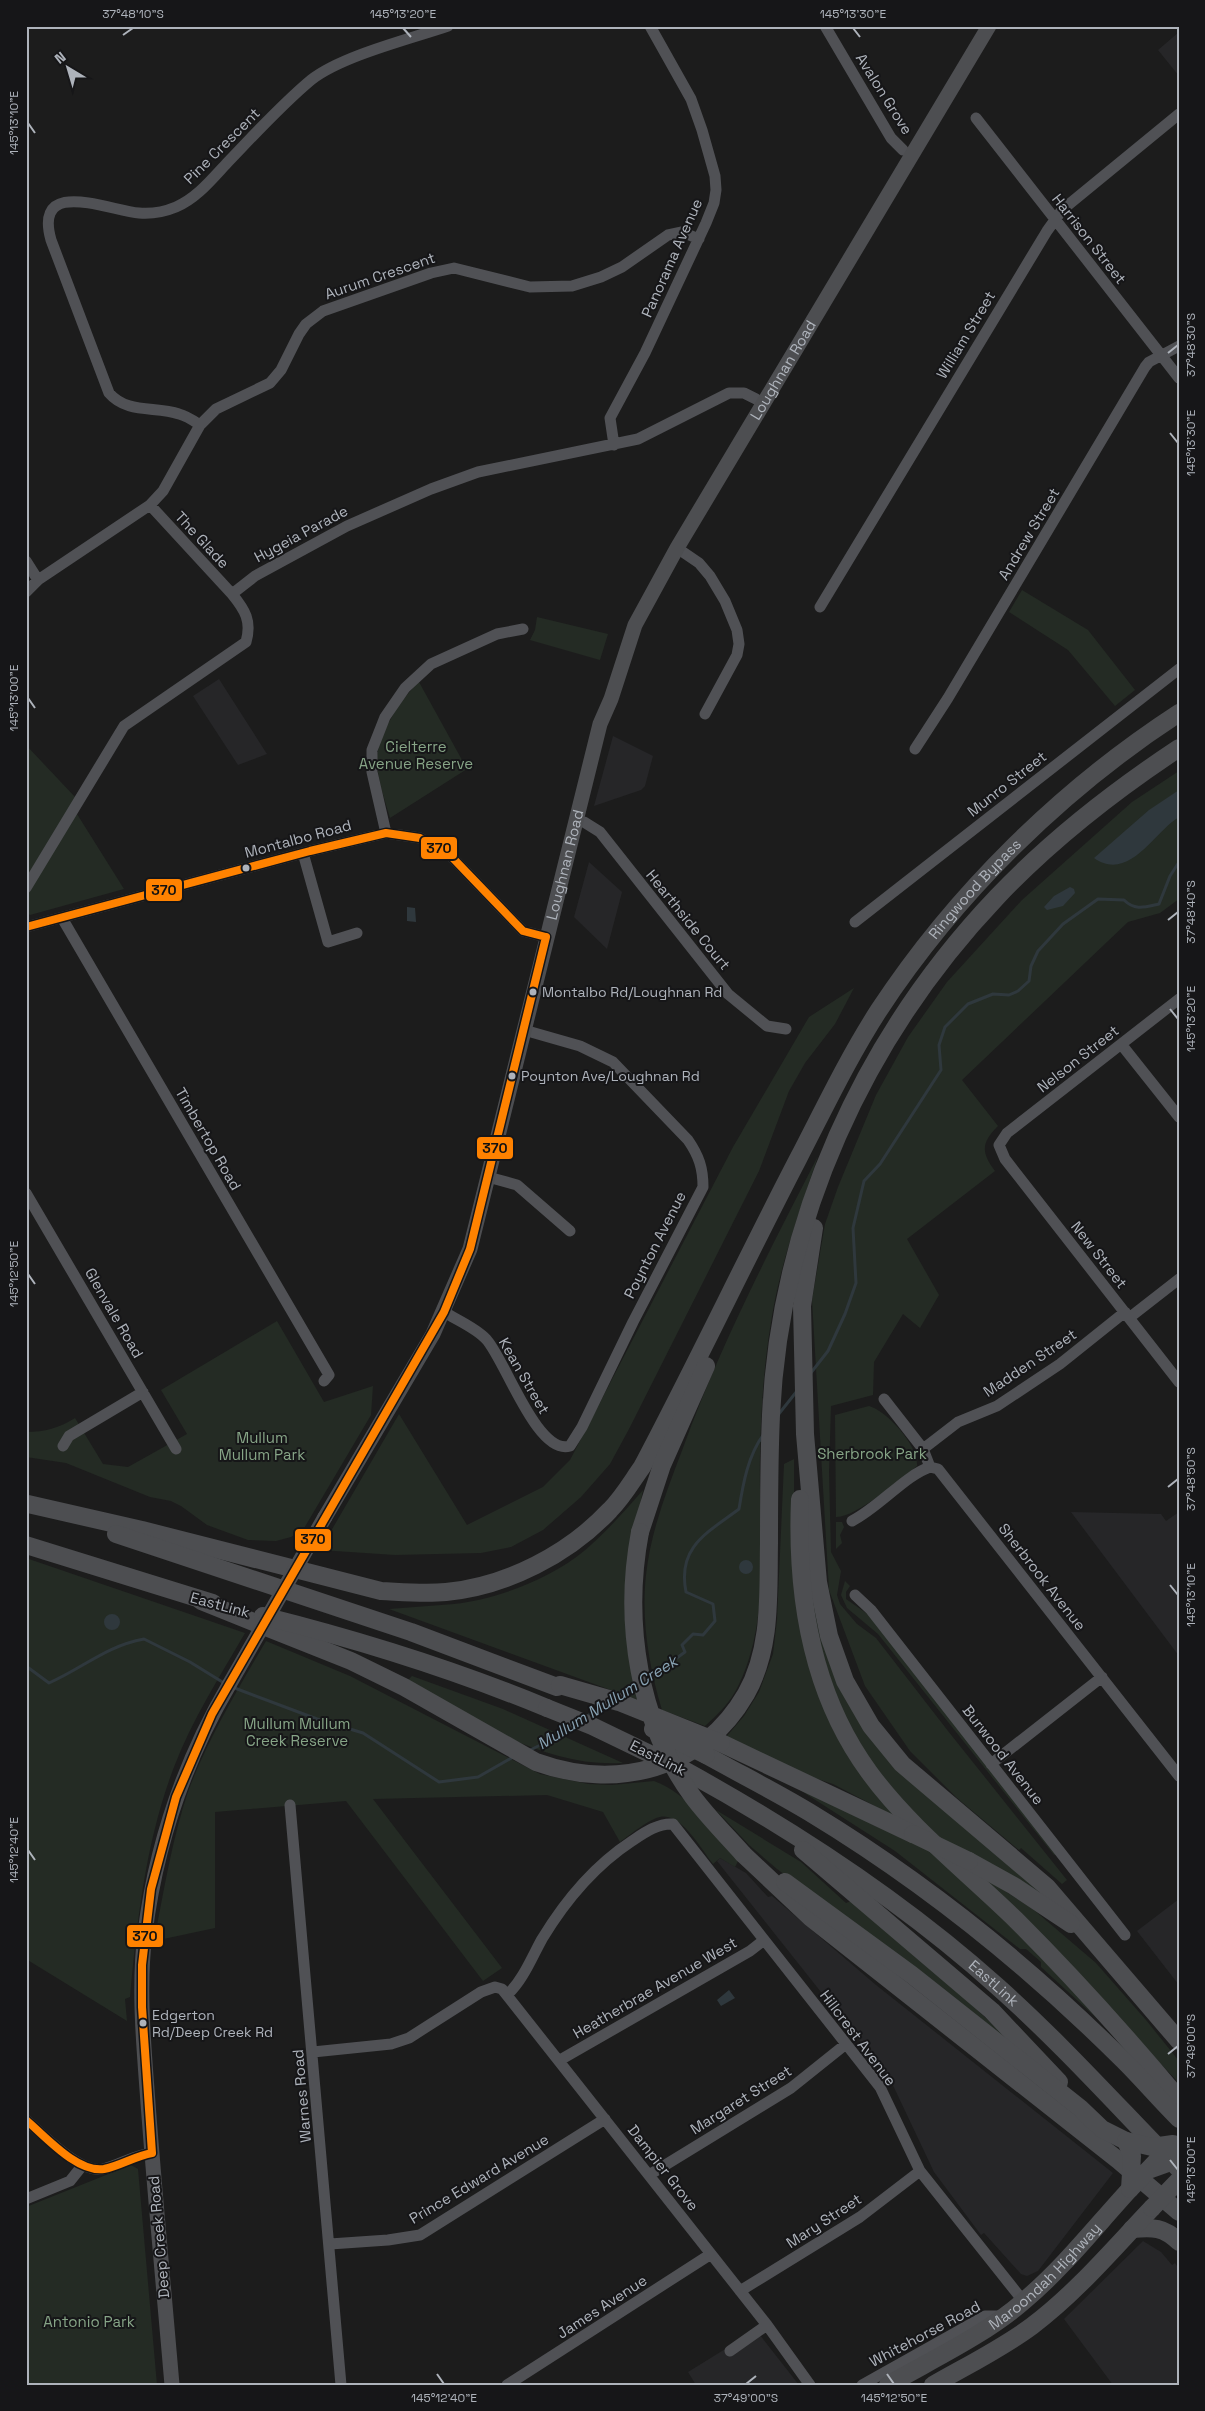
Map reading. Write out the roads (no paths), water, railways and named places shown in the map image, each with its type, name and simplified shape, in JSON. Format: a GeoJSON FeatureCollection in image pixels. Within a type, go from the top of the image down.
{"type":"FeatureCollection","features":[{"type":"Feature","properties":{"kind":"highway","name":"Ringwood Bypass"},"geometry":{"type":"LineString","coordinates":[[823,1111],[860,1040],[879,1010],[904,974],[960,904],[1010,852],[1068,797],[1121,754],[1179,713]]}},
{"type":"Feature","properties":{"kind":"highway","name":"Ringwood Bypass"},"geometry":{"type":"LineString","coordinates":[[894,1031],[938,966],[998,896],[1052,844],[1099,805],[1179,748]]}},
{"type":"Feature","properties":{"kind":"highway"},"geometry":{"type":"LineString","coordinates":[[894,1031],[849,1124],[824,1189],[809,1253],[802,1326],[805,1434],[815,1559],[822,1608],[837,1662],[856,1703],[871,1726],[902,1764],[1042,1882],[1179,2041]]}},
{"type":"Feature","properties":{"kind":"highway"},"geometry":{"type":"LineString","coordinates":[[201,1600],[351,1661],[404,1687],[536,1762],[558,1770],[584,1775],[612,1775],[666,1764],[682,1758],[720,1729],[736,1710],[758,1669],[765,1642],[768,1608],[769,1472],[775,1359],[791,1270],[817,1186],[836,1135],[865,1076],[894,1031]]}},
{"type":"Feature","properties":{"kind":"highway"},"geometry":{"type":"LineString","coordinates":[[27,1503],[142,1530],[381,1591],[416,1593],[454,1590],[507,1578],[536,1565],[590,1529],[611,1510],[642,1467],[823,1111]]}},
{"type":"Feature","properties":{"kind":"highway"},"geometry":{"type":"LineString","coordinates":[[823,1111],[662,1465],[640,1532],[633,1592],[634,1620],[638,1665],[647,1700],[662,1741],[678,1773],[706,1813],[743,1854],[811,1918],[1118,2160],[1179,2212]]}},
{"type":"Feature","properties":{"kind":"highway"},"geometry":{"type":"LineString","coordinates":[[805,1434],[800,1512],[801,1576],[806,1619],[819,1675],[846,1734],[869,1772],[892,1800],[1068,1973],[1179,2099]]}},
{"type":"Feature","properties":{"kind":"highway","name":"EastLink"},"geometry":{"type":"LineString","coordinates":[[27,1503],[293,1594],[411,1632],[558,1686],[706,1755],[809,1812],[891,1866],[959,1916],[1052,1994],[1124,2061],[1179,2119]]}},
{"type":"Feature","properties":{"kind":"highway","name":"EastLink"},"geometry":{"type":"LineString","coordinates":[[26,1545],[201,1600],[318,1630],[462,1675],[592,1726],[682,1769],[755,1809],[875,1887],[915,1917],[997,1986],[1069,2054],[1179,2169]]}},
{"type":"Feature","properties":{"kind":"highway"},"geometry":{"type":"LineString","coordinates":[[558,1686],[620,1702],[721,1743],[969,1861],[1014,1886],[1086,1934]]}},
{"type":"Feature","properties":{"kind":"highway"},"geometry":{"type":"LineString","coordinates":[[755,1809],[992,2011],[1050,2070],[1080,2108]]}},
{"type":"Feature","properties":{"kind":"highway"},"geometry":{"type":"LineString","coordinates":[[743,1854],[863,1938],[1080,2108],[1102,2128],[1126,2141],[1152,2147],[1177,2145]]}},
{"type":"Feature","properties":{"kind":"highway"},"geometry":{"type":"LineString","coordinates":[[1126,2141],[1132,2156],[1130,2189]]}},
{"type":"Feature","properties":{"kind":"highway","name":"Maroondah Highway"},"geometry":{"type":"LineString","coordinates":[[888,2385],[1024,2302],[1081,2244],[1148,2170],[1177,2145]]}},
{"type":"Feature","properties":{"kind":"highway","name":"Maroondah Highway"},"geometry":{"type":"LineString","coordinates":[[935,2384],[1031,2327],[1092,2273],[1179,2180]]}},
{"type":"Feature","properties":{"kind":"highway"},"geometry":{"type":"LineString","coordinates":[[1132,2229],[1158,2228],[1170,2233],[1179,2242]]}},
{"type":"Feature","properties":{"kind":"main road","name":"Loughnan Road"},"geometry":{"type":"LineString","coordinates":[[228,1685],[444,1312],[470,1249],[600,724],[603,696],[611,665],[632,614],[756,399],[978,26]]}},
{"type":"Feature","properties":{"kind":"main road","name":"Loughnan Road"},"geometry":{"type":"LineString","coordinates":[[600,724],[611,699],[635,625],[677,548],[989,26]]}},
{"type":"Feature","properties":{"kind":"main road","name":"Deep Creek Road"},"geometry":{"type":"LineString","coordinates":[[172,2385],[152,2153],[142,2006],[142,1966],[151,1889],[165,1831],[176,1797],[198,1742],[228,1685]]}},
{"type":"Feature","properties":{"kind":"street","name":"Pine Crescent"},"geometry":{"type":"LineString","coordinates":[[200,425],[179,413],[131,407],[120,403],[109,393],[51,240],[48,229],[53,212],[58,206],[72,200],[139,213],[155,213],[181,204],[201,190],[267,122],[319,74],[338,64],[448,26]]}},
{"type":"Feature","properties":{"kind":"street","name":"Panorama Avenue"},"geometry":{"type":"LineString","coordinates":[[614,445],[610,418],[645,353],[714,203],[715,176],[691,98],[650,26]]}},
{"type":"Feature","properties":{"kind":"street","name":"Avalon Grove"},"geometry":{"type":"LineString","coordinates":[[825,26],[891,138],[903,150]]}},
{"type":"Feature","properties":{"kind":"street","name":"William Street"},"geometry":{"type":"LineString","coordinates":[[820,607],[1062,210],[1179,114]]}},
{"type":"Feature","properties":{"kind":"street","name":"Harrison Street"},"geometry":{"type":"LineString","coordinates":[[976,118],[1179,378]]}},
{"type":"Feature","properties":{"kind":"street","name":"Aurum Crescent"},"geometry":{"type":"LineString","coordinates":[[26,592],[38,580],[150,505],[163,492],[200,425],[224,405],[270,383],[281,370],[306,324],[323,311],[431,273],[454,268],[530,287],[572,286],[601,277],[622,267],[668,234],[682,232],[699,239]]}},
{"type":"Feature","properties":{"kind":"street","name":"Andrew Street"},"geometry":{"type":"LineString","coordinates":[[916,749],[1145,367],[1149,362],[1179,346]]}},
{"type":"Feature","properties":{"kind":"street","name":"Hygeia Parade"},"geometry":{"type":"LineString","coordinates":[[232,594],[255,576],[347,526],[431,489],[478,472],[614,445],[652,432],[729,393],[744,393],[756,399]]}},
{"type":"Feature","properties":{"kind":"street","name":"The Glade"},"geometry":{"type":"LineString","coordinates":[[150,505],[232,594]]}},
{"type":"Feature","properties":{"kind":"street"},"geometry":{"type":"LineString","coordinates":[[677,548],[699,563],[710,576],[725,601],[737,630],[739,644],[737,655],[705,714]]}},
{"type":"Feature","properties":{"kind":"street"},"geometry":{"type":"LineString","coordinates":[[26,561],[38,580]]}},
{"type":"Feature","properties":{"kind":"street"},"geometry":{"type":"LineString","coordinates":[[26,888],[124,726],[246,642],[249,622],[244,608],[232,594]]}},
{"type":"Feature","properties":{"kind":"street"},"geometry":{"type":"LineString","coordinates":[[386,833],[372,772],[372,750],[385,717],[405,688],[431,664],[497,634],[523,629]]}},
{"type":"Feature","properties":{"kind":"street","name":"Munro Street"},"geometry":{"type":"LineString","coordinates":[[855,922],[1179,669]]}},
{"type":"Feature","properties":{"kind":"street","name":"Hearthside Court"},"geometry":{"type":"LineString","coordinates":[[575,820],[600,832],[728,994],[767,1026],[786,1029]]}},
{"type":"Feature","properties":{"kind":"street","name":"Montalbo Road"},"geometry":{"type":"LineString","coordinates":[[26,927],[303,853],[386,833],[420,838],[448,853],[523,931],[546,937]]}},
{"type":"Feature","properties":{"kind":"street"},"geometry":{"type":"LineString","coordinates":[[303,853],[328,942],[358,933]]}},
{"type":"Feature","properties":{"kind":"street","name":"Timbertop Road"},"geometry":{"type":"LineString","coordinates":[[62,918],[330,1377]]}},
{"type":"Feature","properties":{"kind":"street","name":"Nelson Street"},"geometry":{"type":"LineString","coordinates":[[999,1145],[1007,1133],[1179,999]]}},
{"type":"Feature","properties":{"kind":"street","name":"Poynton Avenue"},"geometry":{"type":"LineString","coordinates":[[524,1030],[580,1046],[613,1062],[688,1140],[697,1153],[702,1168],[703,1187],[576,1438]]}},
{"type":"Feature","properties":{"kind":"street"},"geometry":{"type":"LineString","coordinates":[[1121,1044],[1179,1117]]}},
{"type":"Feature","properties":{"kind":"street","name":"New Street"},"geometry":{"type":"LineString","coordinates":[[999,1145],[1005,1159],[1179,1382]]}},
{"type":"Feature","properties":{"kind":"street"},"geometry":{"type":"LineString","coordinates":[[488,1177],[517,1185],[570,1231]]}},
{"type":"Feature","properties":{"kind":"street","name":"Glenvale Road"},"geometry":{"type":"LineString","coordinates":[[26,1193],[176,1449]]}},
{"type":"Feature","properties":{"kind":"street","name":"Madden Street"},"geometry":{"type":"LineString","coordinates":[[923,1449],[958,1422],[997,1406],[1060,1364],[1179,1279]]}},
{"type":"Feature","properties":{"kind":"street","name":"Kean Street"},"geometry":{"type":"LineString","coordinates":[[444,1312],[485,1338],[543,1435],[564,1447],[570,1446],[576,1438]]}},
{"type":"Feature","properties":{"kind":"street"},"geometry":{"type":"LineString","coordinates":[[63,1446],[69,1436],[143,1392]]}},
{"type":"Feature","properties":{"kind":"street","name":"Sherbrook Avenue"},"geometry":{"type":"LineString","coordinates":[[884,1399],[923,1449],[930,1467],[938,1469],[1179,1776]]}},
{"type":"Feature","properties":{"kind":"street"},"geometry":{"type":"LineString","coordinates":[[852,1521],[866,1514],[930,1467]]}},
{"type":"Feature","properties":{"kind":"street","name":"Burwood Avenue"},"geometry":{"type":"LineString","coordinates":[[855,1595],[871,1610],[1125,1936]]}},
{"type":"Feature","properties":{"kind":"street"},"geometry":{"type":"LineString","coordinates":[[992,1764],[1102,1677]]}},
{"type":"Feature","properties":{"kind":"street","name":"Warnes Road"},"geometry":{"type":"LineString","coordinates":[[290,1805],[341,2385]]}},
{"type":"Feature","properties":{"kind":"street","name":"Hillcrest Avenue"},"geometry":{"type":"LineString","coordinates":[[508,1994],[518,1981],[554,1920],[596,1870],[640,1836],[664,1824],[673,1824],[880,2087],[920,2171],[1024,2302]]}},
{"type":"Feature","properties":{"kind":"street","name":"Heatherbrae Avenue West"},"geometry":{"type":"LineString","coordinates":[[560,2060],[750,1951],[764,1940]]}},
{"type":"Feature","properties":{"kind":"street"},"geometry":{"type":"LineString","coordinates":[[313,2052],[391,2044],[409,2038],[481,1992],[495,1987],[502,1989],[508,1994]]}},
{"type":"Feature","properties":{"kind":"street","name":"Dampier Grove"},"geometry":{"type":"LineString","coordinates":[[508,1994],[767,2325],[809,2384]]}},
{"type":"Feature","properties":{"kind":"street","name":"Margaret Street"},"geometry":{"type":"LineString","coordinates":[[649,2176],[791,2088],[846,2044]]}},
{"type":"Feature","properties":{"kind":"street","name":"Prince Edward Avenue"},"geometry":{"type":"LineString","coordinates":[[330,2244],[388,2240],[420,2235],[605,2119]]}},
{"type":"Feature","properties":{"kind":"street"},"geometry":{"type":"LineString","coordinates":[[26,2120],[82,2166],[94,2170],[105,2168],[139,2154],[152,2153]]}},
{"type":"Feature","properties":{"kind":"street"},"geometry":{"type":"LineString","coordinates":[[26,2200],[70,2181],[82,2166]]}},
{"type":"Feature","properties":{"kind":"street","name":"Mary Street"},"geometry":{"type":"LineString","coordinates":[[740,2291],[860,2217],[920,2171]]}},
{"type":"Feature","properties":{"kind":"street","name":"James Avenue"},"geometry":{"type":"LineString","coordinates":[[508,2385],[711,2254]]}},
{"type":"Feature","properties":{"kind":"street","name":"Whitehorse Road"},"geometry":{"type":"LineString","coordinates":[[862,2385],[985,2316],[1002,2316]]}},
{"type":"Feature","properties":{"kind":"street"},"geometry":{"type":"LineString","coordinates":[[730,2350],[767,2325]]}},
{"type":"Feature","properties":{"kind":"waterway","name":"Mullum Mullum Creek"},"geometry":{"type":"LineString","coordinates":[[810,1374],[828,1351],[845,1314],[856,1283],[853,1228],[864,1181],[880,1164],[941,1070],[939,1045],[945,1027],[968,1004],[993,994],[1009,995],[1018,991],[1029,981],[1031,966],[1038,951],[1063,924],[1098,899],[1124,900],[1136,907],[1159,904],[1170,876],[1179,862]]}},
{"type":"Feature","properties":{"kind":"waterway","name":"Mullum Mullum Creek"},"geometry":{"type":"LineString","coordinates":[[778,1415],[797,1391]]}},
{"type":"Feature","properties":{"kind":"waterway","name":"Mullum Mullum Creek"},"geometry":{"type":"LineString","coordinates":[[648,1679],[685,1652],[682,1645],[693,1634],[703,1635],[715,1621],[713,1604],[686,1592],[684,1576],[686,1563],[690,1552],[697,1543],[739,1509],[750,1460],[764,1434]]}},
{"type":"Feature","properties":{"kind":"waterway","name":"Mullum Mullum Creek"},"geometry":{"type":"LineString","coordinates":[[26,1666],[49,1683],[106,1652],[130,1642],[144,1639],[190,1662],[224,1683]]}},
{"type":"Feature","properties":{"kind":"waterway","name":"Mullum Mullum Creek"},"geometry":{"type":"LineString","coordinates":[[623,1696],[638,1685]]}},
{"type":"Feature","properties":{"kind":"waterway","name":"Mullum Mullum Creek"},"geometry":{"type":"LineString","coordinates":[[232,1687],[317,1719],[363,1733],[439,1782],[478,1777],[515,1756]]}},
{"type":"Feature","properties":{"kind":"waterway","name":"Mullum Mullum Creek"},"geometry":{"type":"LineString","coordinates":[[586,1717],[604,1705]]}},
{"type":"Feature","properties":{"kind":"waterway","name":"Mullum Mullum Creek"},"geometry":{"type":"LineString","coordinates":[[528,1751],[555,1738],[574,1725]]}},
{"type":"Feature","properties":{"kind":"place","name":"Montalbo Rd/Loughnan Rd"},"geometry":{"type":"Point","coordinates":[533,992]}},
{"type":"Feature","properties":{"kind":"place","name":"Poynton Ave/Loughnan Rd"},"geometry":{"type":"Point","coordinates":[512,1076]}},
{"type":"Feature","properties":{"kind":"place","name":"Edgerton Rd/Deep Creek Rd"},"geometry":{"type":"Point","coordinates":[143,2023]}},
{"type":"Feature","properties":{"kind":"park label","name":"Cielterre Avenue Reserve"},"geometry":{"type":"Point","coordinates":[416,756]}},
{"type":"Feature","properties":{"kind":"park label","name":"Mullum Mullum Park"},"geometry":{"type":"Point","coordinates":[262,1446]}},
{"type":"Feature","properties":{"kind":"park label","name":"Sherbrook Park"},"geometry":{"type":"Point","coordinates":[872,1454]}},
{"type":"Feature","properties":{"kind":"park label","name":"Mullum Mullum Creek Reserve"},"geometry":{"type":"Point","coordinates":[297,1732]}},
{"type":"Feature","properties":{"kind":"park label","name":"Antonio Park"},"geometry":{"type":"Point","coordinates":[89,2322]}}]}
